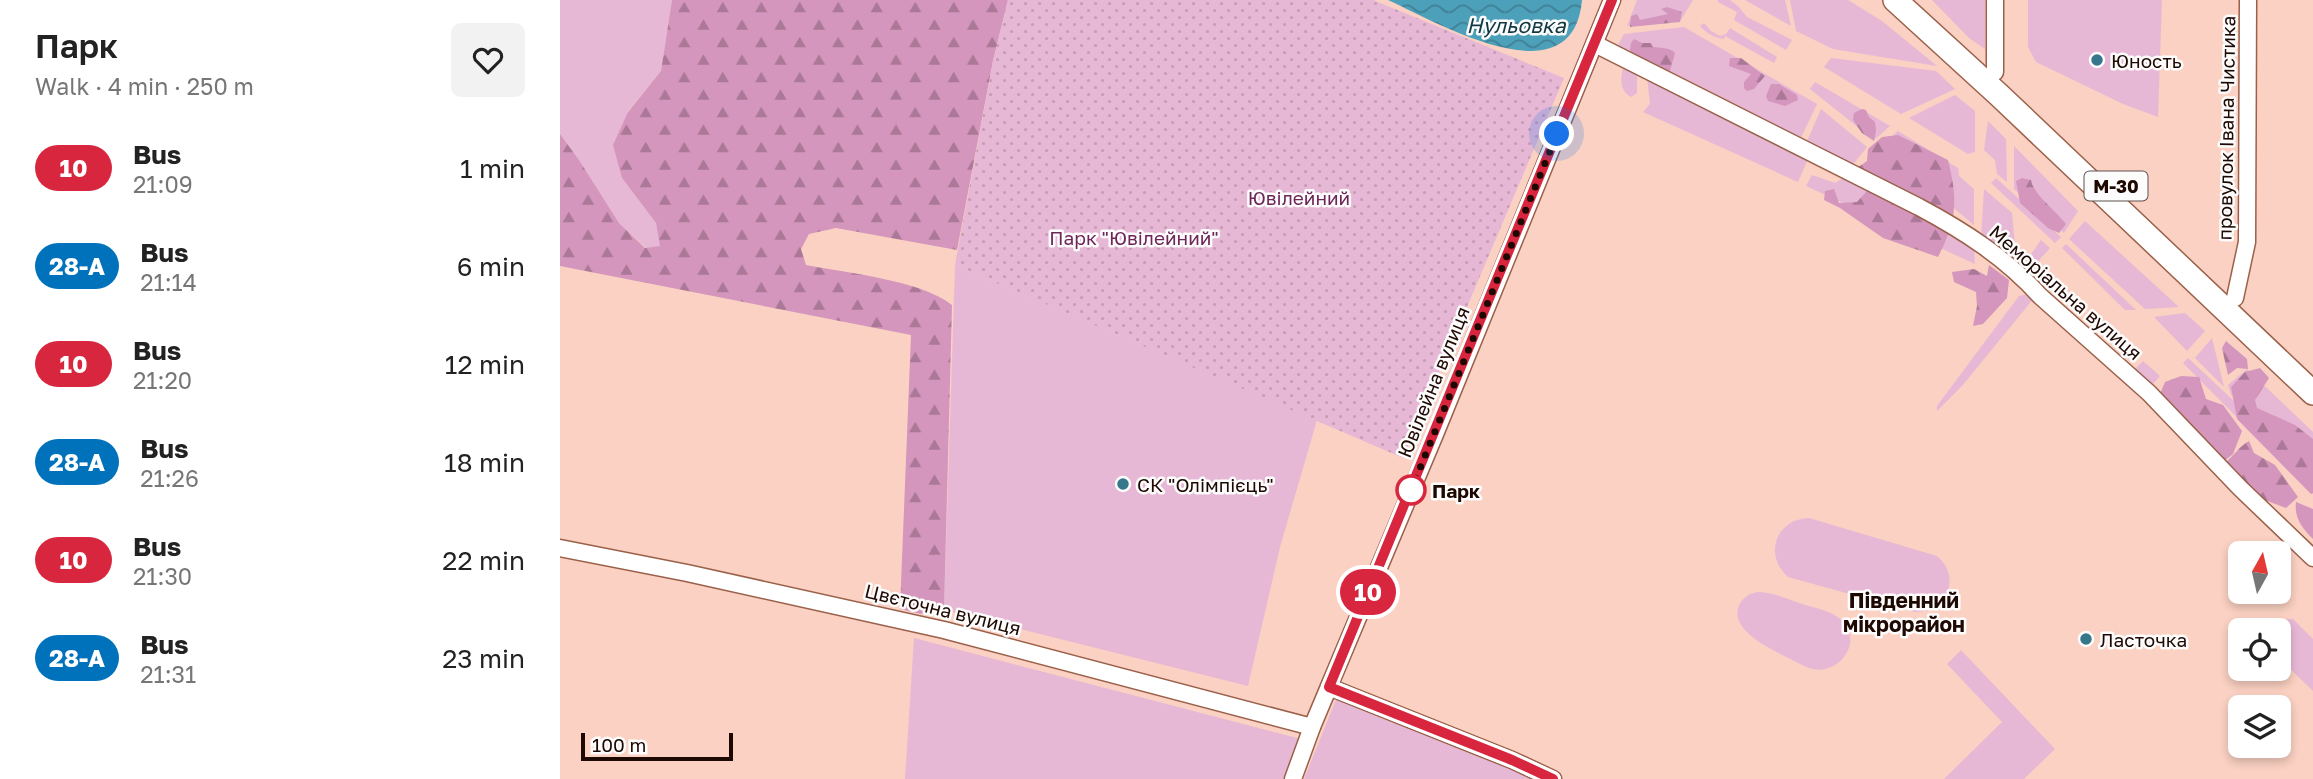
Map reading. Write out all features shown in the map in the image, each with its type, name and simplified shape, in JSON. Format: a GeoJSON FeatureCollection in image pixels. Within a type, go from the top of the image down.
{"type":"FeatureCollection","features":[{"type":"Feature","properties":{"kind":"highway","name":"М-30"},"geometry":{"type":"LineString","coordinates":[[1895,0],[1963,61],[2313,393]]}},
{"type":"Feature","properties":{"kind":"highway","name":"М-30"},"geometry":{"type":"LineString","coordinates":[[1918,0],[2313,372]]}},
{"type":"Feature","properties":{"kind":"street","name":"Ювілейна вулиця"},"geometry":{"type":"LineString","coordinates":[[1293,779],[1312,727],[1612,0]]}},
{"type":"Feature","properties":{"kind":"street"},"geometry":{"type":"LineString","coordinates":[[1995,0],[1995,72]]}},
{"type":"Feature","properties":{"kind":"street","name":"провулок Івана Чистика"},"geometry":{"type":"LineString","coordinates":[[2235,298],[2247,242],[2248,0]]}},
{"type":"Feature","properties":{"kind":"street","name":"Меморіальна вулиця"},"geometry":{"type":"LineString","coordinates":[[1595,44],[1968,234],[2026,280],[2040,296],[2149,393],[2240,488],[2313,558]]}},
{"type":"Feature","properties":{"kind":"street","name":"Цвєточна вулиця"},"geometry":{"type":"LineString","coordinates":[[560,548],[944,629],[1312,727]]}},
{"type":"Feature","properties":{"kind":"street"},"geometry":{"type":"LineString","coordinates":[[1329,687],[1503,755],[1553,779]]}},
{"type":"Feature","properties":{"kind":"green space"},"geometry":{"type":"Polygon","coordinates":[[[560,0],[672,0],[661,71],[628,111],[622,178],[656,223],[661,247],[646,248],[619,223],[560,134],[560,0]]]}},
{"type":"Feature","properties":{"kind":"green space"},"geometry":{"type":"Polygon","coordinates":[[[672,0],[1008,0],[993,61],[957,250],[836,228],[809,234],[801,249],[806,265],[903,283],[938,296],[952,305],[944,610],[921,614],[900,609],[911,335],[560,266],[560,134],[619,223],[645,248],[660,246],[656,223],[622,178],[613,145],[628,112],[661,71],[672,0]]]}},
{"type":"Feature","properties":{"kind":"green space","name":"Парк \"Ювілейний\""},"geometry":{"type":"Polygon","coordinates":[[[1008,0],[1373,0],[1564,78],[1403,458],[955,265],[993,61],[1008,0]]]}},
{"type":"Feature","properties":{"kind":"green space"},"geometry":{"type":"Polygon","coordinates":[[[1637,0],[1693,0],[1681,20],[1627,26],[1637,0]]]}},
{"type":"Feature","properties":{"kind":"green space"},"geometry":{"type":"Polygon","coordinates":[[[1718,0],[1730,0],[1747,17],[1792,40],[1786,50],[1734,20],[1737,12],[1718,0]]]}},
{"type":"Feature","properties":{"kind":"green space"},"geometry":{"type":"Polygon","coordinates":[[[1745,0],[1785,0],[1791,26],[1745,0]]]}},
{"type":"Feature","properties":{"kind":"green space"},"geometry":{"type":"Polygon","coordinates":[[[1790,0],[1848,0],[1882,21],[1937,66],[1833,49],[1796,31],[1790,0]]]}},
{"type":"Feature","properties":{"kind":"green space"},"geometry":{"type":"Polygon","coordinates":[[[1932,0],[1985,0],[1985,49],[1969,38],[1932,0]]]}},
{"type":"Feature","properties":{"kind":"green space","name":"Юность"},"geometry":{"type":"Polygon","coordinates":[[[2028,0],[2162,0],[2158,117],[2123,104],[2036,62],[2028,47],[2028,0]]]}},
{"type":"Feature","properties":{"kind":"green space"},"geometry":{"type":"Polygon","coordinates":[[[1667,7],[1682,12],[1680,22],[1630,27],[1631,16],[1637,14],[1640,20],[1668,14],[1661,9],[1667,7]]]}},
{"type":"Feature","properties":{"kind":"green space"},"geometry":{"type":"Polygon","coordinates":[[[1704,23],[1720,36],[1726,34],[1730,28],[1777,57],[1774,63],[1725,36],[1724,39],[1711,35],[1700,26],[1704,23]]]}},
{"type":"Feature","properties":{"kind":"green space"},"geometry":{"type":"Polygon","coordinates":[[[1684,27],[1817,104],[1799,142],[1616,49],[1624,34],[1684,27]]]}},
{"type":"Feature","properties":{"kind":"green space"},"geometry":{"type":"Polygon","coordinates":[[[1634,39],[1675,53],[1668,78],[1634,57],[1630,50],[1634,39]]]}},
{"type":"Feature","properties":{"kind":"green space"},"geometry":{"type":"Polygon","coordinates":[[[1730,58],[1741,58],[1765,76],[1754,89],[1747,91],[1744,82],[1751,74],[1729,66],[1730,58]]]}},
{"type":"Feature","properties":{"kind":"green space"},"geometry":{"type":"Polygon","coordinates":[[[1831,58],[1936,71],[1955,89],[1901,114],[1824,67],[1831,58]]]}},
{"type":"Feature","properties":{"kind":"green space"},"geometry":{"type":"Polygon","coordinates":[[[1623,67],[1637,74],[1637,93],[1631,97],[1623,88],[1623,67]]]}},
{"type":"Feature","properties":{"kind":"green space"},"geometry":{"type":"Polygon","coordinates":[[[1647,77],[1808,159],[1798,182],[1643,112],[1650,104],[1647,77]]]}},
{"type":"Feature","properties":{"kind":"green space"},"geometry":{"type":"Polygon","coordinates":[[[1815,82],[1890,126],[1874,140],[1810,89],[1815,82]]]}},
{"type":"Feature","properties":{"kind":"green space"},"geometry":{"type":"Polygon","coordinates":[[[1771,84],[1779,84],[1797,95],[1798,100],[1785,106],[1768,101],[1766,96],[1771,84]]]}},
{"type":"Feature","properties":{"kind":"green space"},"geometry":{"type":"Polygon","coordinates":[[[1955,95],[1975,111],[1975,152],[1968,154],[1909,118],[1955,95]]]}},
{"type":"Feature","properties":{"kind":"green space"},"geometry":{"type":"Polygon","coordinates":[[[1821,109],[1867,147],[1851,167],[1805,146],[1821,109]]]}},
{"type":"Feature","properties":{"kind":"green space"},"geometry":{"type":"Polygon","coordinates":[[[1866,110],[1875,122],[1874,141],[1862,133],[1853,120],[1854,113],[1866,110]]]}},
{"type":"Feature","properties":{"kind":"green space"},"geometry":{"type":"Polygon","coordinates":[[[1988,121],[2006,139],[2007,182],[1997,174],[1995,160],[1984,150],[1988,121]]]}},
{"type":"Feature","properties":{"kind":"green space"},"geometry":{"type":"Polygon","coordinates":[[[1898,131],[1958,168],[1959,176],[1974,189],[1974,225],[1880,146],[1898,131]]]}},
{"type":"Feature","properties":{"kind":"green space"},"geometry":{"type":"Polygon","coordinates":[[[1898,135],[1948,160],[1954,210],[1949,232],[1938,257],[1883,238],[1824,200],[1825,191],[1834,189],[1839,203],[1857,202],[1866,192],[1868,178],[1857,168],[1867,161],[1868,149],[1882,137],[1898,135]]]}},
{"type":"Feature","properties":{"kind":"green space"},"geometry":{"type":"Polygon","coordinates":[[[2014,146],[2078,211],[2064,233],[2014,189],[2014,146]]]}},
{"type":"Feature","properties":{"kind":"green space"},"geometry":{"type":"Polygon","coordinates":[[[1812,175],[1835,183],[1843,178],[1959,237],[1974,248],[1975,264],[1806,186],[1812,175]]]}},
{"type":"Feature","properties":{"kind":"green space"},"geometry":{"type":"Polygon","coordinates":[[[1996,178],[2061,237],[2055,243],[1991,183],[1996,178]]]}},
{"type":"Feature","properties":{"kind":"green space"},"geometry":{"type":"Polygon","coordinates":[[[2022,178],[2031,180],[2040,197],[2066,224],[2059,233],[2048,228],[2020,203],[2016,181],[2022,178]]]}},
{"type":"Feature","properties":{"kind":"green space"},"geometry":{"type":"Polygon","coordinates":[[[1984,189],[2012,213],[2017,266],[1981,237],[1984,189]]]}},
{"type":"Feature","properties":{"kind":"green space"},"geometry":{"type":"Polygon","coordinates":[[[2085,221],[2179,307],[2145,309],[2069,239],[2085,221]]]}},
{"type":"Feature","properties":{"kind":"green space"},"geometry":{"type":"Polygon","coordinates":[[[2041,240],[2050,248],[2027,274],[2025,263],[2041,240]]]}},
{"type":"Feature","properties":{"kind":"green space"},"geometry":{"type":"Polygon","coordinates":[[[2066,244],[2136,310],[2125,310],[2062,248],[2066,244]]]}},
{"type":"Feature","properties":{"kind":"green space","name":"СК \"Олімпієць\""},"geometry":{"type":"Polygon","coordinates":[[[955,265],[1317,420],[1280,547],[1248,686],[944,610],[955,265]]]}},
{"type":"Feature","properties":{"kind":"green space"},"geometry":{"type":"Polygon","coordinates":[[[1989,265],[2009,280],[2007,298],[1983,324],[1973,326],[1977,306],[1976,292],[1954,282],[1952,272],[1974,269],[1987,276],[1989,265]]]}},
{"type":"Feature","properties":{"kind":"green space"},"geometry":{"type":"Polygon","coordinates":[[[2044,287],[2134,370],[2143,361],[2160,376],[2149,389],[2041,291],[2044,287]]]}},
{"type":"Feature","properties":{"kind":"green space"},"geometry":{"type":"Polygon","coordinates":[[[2028,294],[2034,298],[1962,386],[1937,411],[1937,406],[2019,296],[2028,294]]]}},
{"type":"Feature","properties":{"kind":"green space"},"geometry":{"type":"Polygon","coordinates":[[[2185,313],[2205,331],[2187,351],[2154,317],[2185,313]]]}},
{"type":"Feature","properties":{"kind":"green space"},"geometry":{"type":"Polygon","coordinates":[[[2212,338],[2224,387],[2195,358],[2212,338]]]}},
{"type":"Feature","properties":{"kind":"green space"},"geometry":{"type":"Polygon","coordinates":[[[2226,341],[2247,359],[2248,369],[2237,368],[2228,375],[2222,348],[2226,341]]]}},
{"type":"Feature","properties":{"kind":"green space"},"geometry":{"type":"Polygon","coordinates":[[[2188,358],[2313,475],[2313,494],[2183,363],[2188,358]]]}},
{"type":"Feature","properties":{"kind":"green space"},"geometry":{"type":"Polygon","coordinates":[[[2260,368],[2269,378],[2255,400],[2257,408],[2295,425],[2313,439],[2311,494],[2237,419],[2231,387],[2245,372],[2260,368]]]}},
{"type":"Feature","properties":{"kind":"green space"},"geometry":{"type":"Polygon","coordinates":[[[2247,369],[2313,432],[2313,470],[2231,395],[2228,385],[2247,369]]]}},
{"type":"Feature","properties":{"kind":"green space"},"geometry":{"type":"Polygon","coordinates":[[[2181,376],[2199,377],[2206,399],[2223,405],[2242,431],[2233,454],[2223,462],[2160,394],[2165,382],[2181,376]]]}},
{"type":"Feature","properties":{"kind":"green space"},"geometry":{"type":"Polygon","coordinates":[[[2249,441],[2254,453],[2275,465],[2298,497],[2286,508],[2257,497],[2245,488],[2247,482],[2234,475],[2225,463],[2249,441]]]}},
{"type":"Feature","properties":{"kind":"green space"},"geometry":{"type":"Polygon","coordinates":[[[2296,502],[2313,509],[2313,539],[2300,522],[2296,513],[2296,502]]]}},
{"type":"Feature","properties":{"kind":"green space"},"geometry":{"type":"Polygon","coordinates":[[[1809,518],[1937,556],[1945,564],[1949,574],[1943,600],[1926,611],[1915,612],[1788,577],[1776,559],[1777,540],[1788,525],[1809,518]]]}},
{"type":"Feature","properties":{"kind":"green space"},"geometry":{"type":"Polygon","coordinates":[[[1757,592],[1768,593],[1835,615],[1847,627],[1850,637],[1849,648],[1844,657],[1826,669],[1815,669],[1802,665],[1750,635],[1738,618],[1738,608],[1745,597],[1757,592]]]}},
{"type":"Feature","properties":{"kind":"green space"},"geometry":{"type":"Polygon","coordinates":[[[2291,619],[2313,639],[2313,691],[2291,670],[2291,619]]]}},
{"type":"Feature","properties":{"kind":"green space"},"geometry":{"type":"Polygon","coordinates":[[[914,638],[1297,738],[1302,742],[1288,779],[905,779],[914,638]]]}},
{"type":"Feature","properties":{"kind":"green space"},"geometry":{"type":"Polygon","coordinates":[[[1961,650],[2055,749],[2024,779],[1944,779],[2002,722],[1947,664],[1961,650]]]}},
{"type":"Feature","properties":{"kind":"green space"},"geometry":{"type":"Polygon","coordinates":[[[1339,692],[1553,779],[1304,779],[1339,692]]]}},
{"type":"Feature","properties":{"kind":"water","name":"Нульовка"},"geometry":{"type":"Polygon","coordinates":[[[1388,0],[1582,0],[1573,30],[1555,46],[1530,51],[1500,47],[1469,37],[1388,0]]]}},
{"type":"Feature","properties":{"kind":"bus line","name":"10"},"geometry":{"type":"LineString","coordinates":[[1553,779],[1329,687],[1612,0]]}},
{"type":"Feature","properties":{"kind":"place","name":"Юность"},"geometry":{"type":"Point","coordinates":[2097,60]}},
{"type":"Feature","properties":{"kind":"place","name":"СК \"Олімпієць\""},"geometry":{"type":"Point","coordinates":[1123,484]}},
{"type":"Feature","properties":{"kind":"place","name":"Парк"},"geometry":{"type":"Point","coordinates":[1411,490]}},
{"type":"Feature","properties":{"kind":"place","name":"Ласточка"},"geometry":{"type":"Point","coordinates":[2086,639]}},
{"type":"Feature","properties":{"kind":"district","name":"Південний мікрорайон"},"geometry":{"type":"Point","coordinates":[1904,612]}},
{"type":"Feature","properties":{"kind":"route"},"geometry":{"type":"LineString","coordinates":[[1411,490],[1557,134]]}},
{"type":"Feature","properties":{"kind":"park label","name":"Ювілейний"},"geometry":{"type":"Point","coordinates":[1299,197]}}]}
